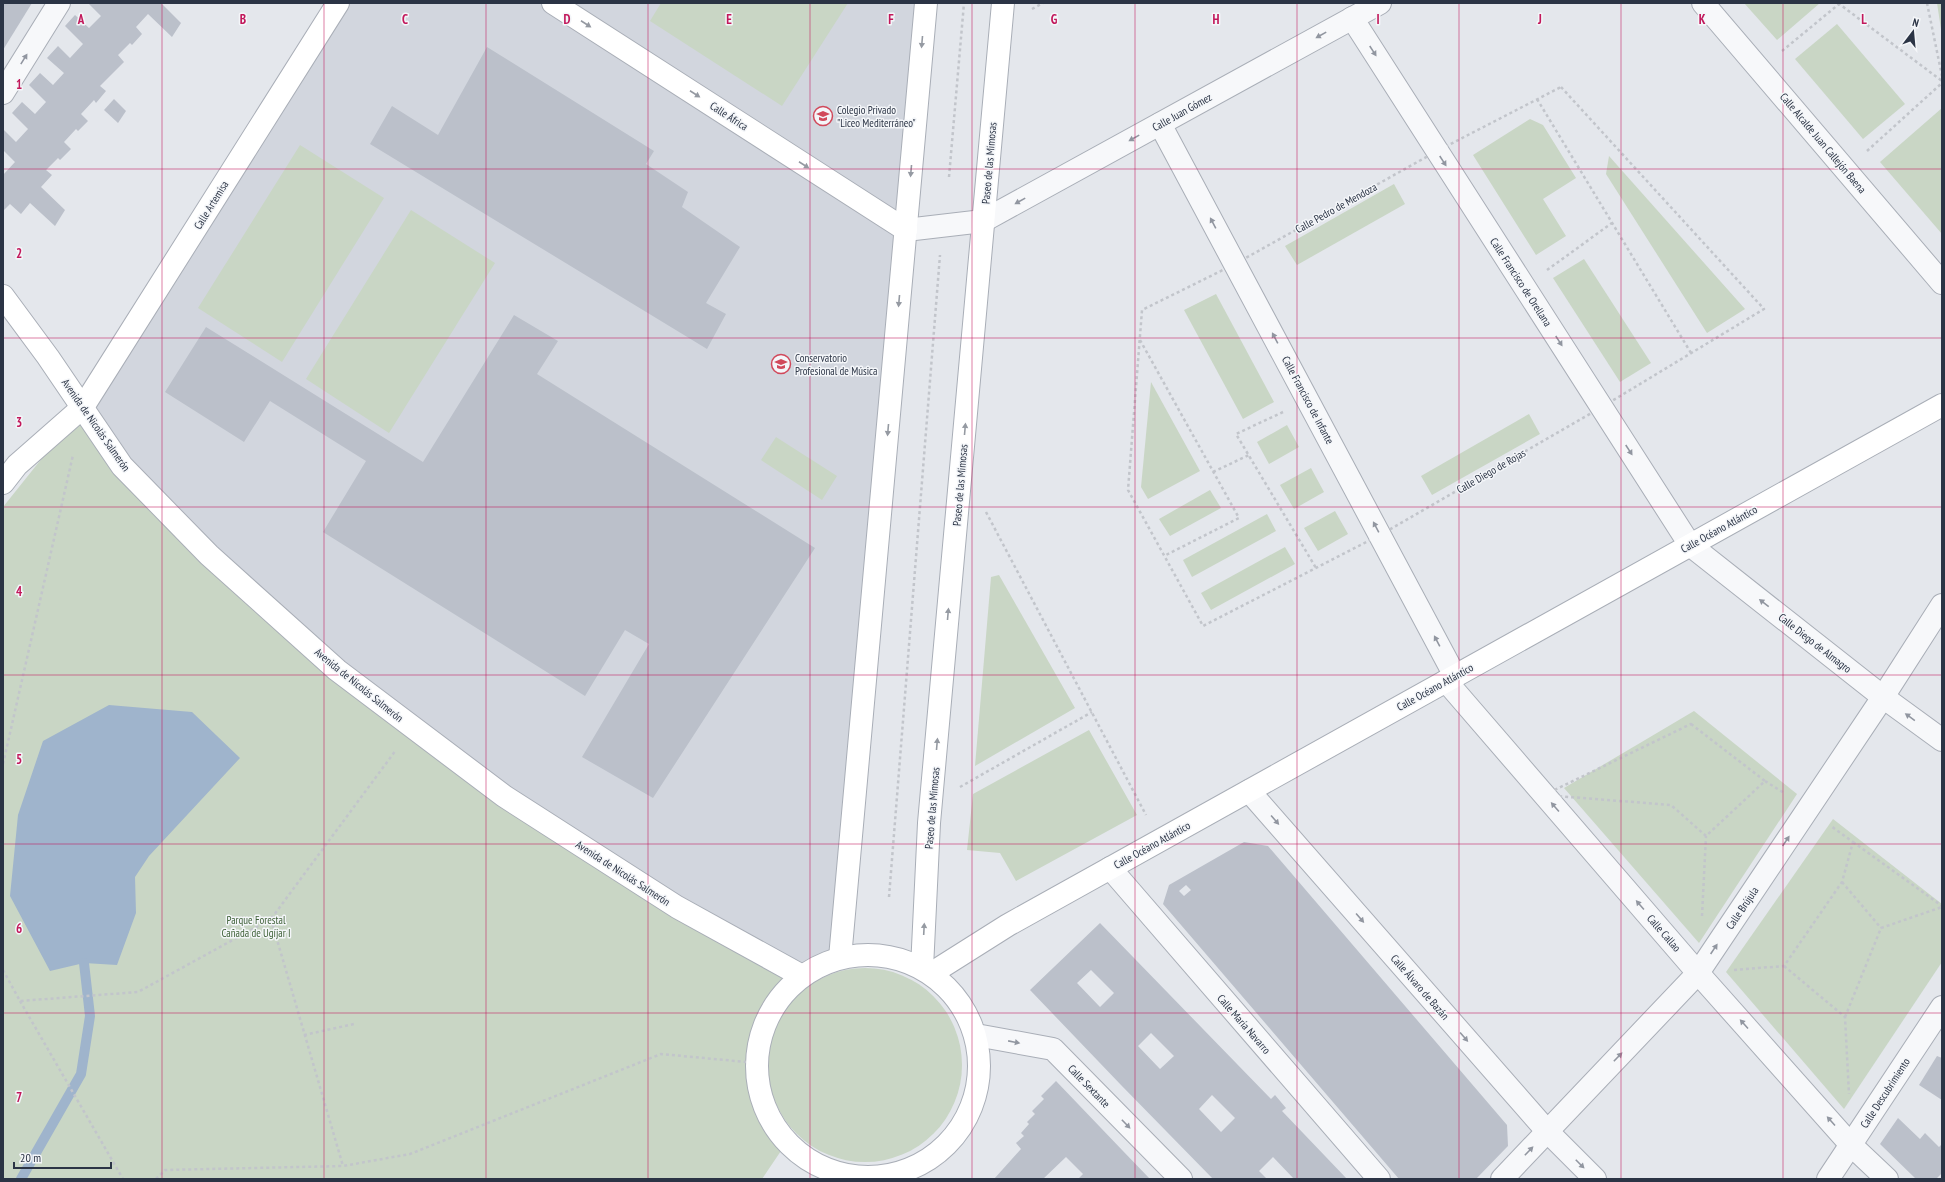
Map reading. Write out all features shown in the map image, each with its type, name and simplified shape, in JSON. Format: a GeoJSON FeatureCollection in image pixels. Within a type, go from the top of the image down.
{"type":"FeatureCollection","features":[{"type":"Feature","properties":{"kind":"street"},"geometry":{"type":"LineString","coordinates":[[3,93],[58,3]]}},
{"type":"Feature","properties":{"kind":"street","name":"Calle Artemisa"},"geometry":{"type":"LineString","coordinates":[[3,483],[16,466],[83,407],[338,3]]}},
{"type":"Feature","properties":{"kind":"street","name":"Calle África"},"geometry":{"type":"LineString","coordinates":[[553,3],[906,230]]}},
{"type":"Feature","properties":{"kind":"street"},"geometry":{"type":"LineString","coordinates":[[840,958],[926,3]]}},
{"type":"Feature","properties":{"kind":"street","name":"Paseo de las Mimosas"},"geometry":{"type":"LineString","coordinates":[[927,971],[932,804],[1003,3]]}},
{"type":"Feature","properties":{"kind":"street","name":"Calle Juan Gómez"},"geometry":{"type":"LineString","coordinates":[[983,221],[1380,3]]}},
{"type":"Feature","properties":{"kind":"street","name":"Calle Alcalde Juan Callejón Baena"},"geometry":{"type":"LineString","coordinates":[[1703,3],[1942,283]]}},
{"type":"Feature","properties":{"kind":"street","name":"Calle Francisco de Orellana"},"geometry":{"type":"LineString","coordinates":[[1352,18],[1690,545]]}},
{"type":"Feature","properties":{"kind":"street","name":"Calle Francisco de Infante"},"geometry":{"type":"LineString","coordinates":[[1160,124],[1380,535],[1451,678]]}},
{"type":"Feature","properties":{"kind":"street"},"geometry":{"type":"LineString","coordinates":[[906,230],[983,221]]}},
{"type":"Feature","properties":{"kind":"street","name":"Avenida de Nicolás Salmerón"},"geometry":{"type":"LineString","coordinates":[[3,296],[83,407],[122,466],[209,556],[337,670],[504,796],[677,907],[802,976]]}},
{"type":"Feature","properties":{"kind":"street","name":"Calle Océano Atlántico"},"geometry":{"type":"LineString","coordinates":[[927,971],[1942,405]]}},
{"type":"Feature","properties":{"kind":"street","name":"Calle Diego de Almagro"},"geometry":{"type":"LineString","coordinates":[[1690,545],[1883,697],[1942,740]]}},
{"type":"Feature","properties":{"kind":"street","name":"Calle Brújula"},"geometry":{"type":"LineString","coordinates":[[1502,1179],[1698,973],[1883,697],[1942,605]]}},
{"type":"Feature","properties":{"kind":"street","name":"Calle Callao"},"geometry":{"type":"LineString","coordinates":[[1451,678],[1544,795],[1698,973],[1852,1145],[1887,1179]]}},
{"type":"Feature","properties":{"kind":"street","name":"Calle Álvaro de Bazán"},"geometry":{"type":"LineString","coordinates":[[1249,791],[1547,1132],[1595,1179]]}},
{"type":"Feature","properties":{"kind":"street","name":"Calle María Navarro"},"geometry":{"type":"LineString","coordinates":[[1110,868],[1379,1179]]}},
{"type":"Feature","properties":{"kind":"street"},"geometry":{"type":"LineString","coordinates":[[861,954],[882,955],[903,960],[927,971],[951,990],[966,1011],[976,1035],[980,1062],[978,1089],[969,1115],[954,1138],[914,1174],[877,1177],[844,1175],[813,1163],[787,1142],[773,1124],[763,1104],[757,1077],[757,1063],[758,1049],[768,1015],[784,992],[802,976],[820,965],[840,958],[861,954]]}},
{"type":"Feature","properties":{"kind":"street","name":"Calle Descubrimiento"},"geometry":{"type":"LineString","coordinates":[[1828,1179],[1852,1145],[1942,1007]]}},
{"type":"Feature","properties":{"kind":"street","name":"Calle Sextante"},"geometry":{"type":"LineString","coordinates":[[976,1035],[1053,1049],[1181,1179]]}},
{"type":"Feature","properties":{"kind":"path"},"geometry":{"type":"LineString","coordinates":[[949,177],[964,3]]}},
{"type":"Feature","properties":{"kind":"path"},"geometry":{"type":"LineString","coordinates":[[1927,3],[1942,76]]}},
{"type":"Feature","properties":{"kind":"path"},"geometry":{"type":"LineString","coordinates":[[1760,69],[1839,4],[1942,82],[1846,170]]}},
{"type":"Feature","properties":{"kind":"path","name":"Calle Diego de Rojas"},"geometry":{"type":"LineString","coordinates":[[1164,556],[1203,626],[1380,535],[1602,407],[1764,309],[1561,87],[1537,99]]}},
{"type":"Feature","properties":{"kind":"path"},"geometry":{"type":"LineString","coordinates":[[1537,99],[1691,353]]}},
{"type":"Feature","properties":{"kind":"path","name":"Calle Pedro de Mendoza"},"geometry":{"type":"LineString","coordinates":[[1140,340],[1142,310],[1235,264],[1437,151],[1537,99]]}},
{"type":"Feature","properties":{"kind":"path"},"geometry":{"type":"LineString","coordinates":[[1524,286],[1612,223]]}},
{"type":"Feature","properties":{"kind":"path"},"geometry":{"type":"LineString","coordinates":[[889,897],[940,254]]}},
{"type":"Feature","properties":{"kind":"path"},"geometry":{"type":"LineString","coordinates":[[1140,340],[1240,518],[1164,556],[1128,490],[1140,340]]}},
{"type":"Feature","properties":{"kind":"path"},"geometry":{"type":"LineString","coordinates":[[1308,400],[1236,434],[1316,568]]}},
{"type":"Feature","properties":{"kind":"path"},"geometry":{"type":"LineString","coordinates":[[3,764],[73,454]]}},
{"type":"Feature","properties":{"kind":"path"},"geometry":{"type":"LineString","coordinates":[[1214,472],[1249,455]]}},
{"type":"Feature","properties":{"kind":"path"},"geometry":{"type":"LineString","coordinates":[[984,508],[1160,841]]}},
{"type":"Feature","properties":{"kind":"path"},"geometry":{"type":"LineString","coordinates":[[932,804],[1092,712]]}},
{"type":"Feature","properties":{"kind":"path"},"geometry":{"type":"LineString","coordinates":[[1544,795],[1691,724],[1765,780],[1808,809],[1942,907]]}},
{"type":"Feature","properties":{"kind":"path"},"geometry":{"type":"LineString","coordinates":[[20,1001],[138,992],[270,918],[413,727]]}},
{"type":"Feature","properties":{"kind":"path"},"geometry":{"type":"LineString","coordinates":[[1701,920],[1706,836],[1765,780]]}},
{"type":"Feature","properties":{"kind":"path"},"geometry":{"type":"LineString","coordinates":[[1544,795],[1671,805],[1706,836]]}},
{"type":"Feature","properties":{"kind":"path"},"geometry":{"type":"LineString","coordinates":[[1784,966],[1842,882],[1853,842]]}},
{"type":"Feature","properties":{"kind":"path"},"geometry":{"type":"LineString","coordinates":[[1842,882],[1882,928]]}},
{"type":"Feature","properties":{"kind":"path"},"geometry":{"type":"LineString","coordinates":[[1849,1100],[1845,1017],[1882,928],[1942,907]]}},
{"type":"Feature","properties":{"kind":"path"},"geometry":{"type":"LineString","coordinates":[[270,918],[343,1166]]}},
{"type":"Feature","properties":{"kind":"path"},"geometry":{"type":"LineString","coordinates":[[1698,973],[1784,966],[1845,1017]]}},
{"type":"Feature","properties":{"kind":"path"},"geometry":{"type":"LineString","coordinates":[[3,970],[123,1179]]}},
{"type":"Feature","properties":{"kind":"path"},"geometry":{"type":"LineString","coordinates":[[304,1035],[354,1024]]}},
{"type":"Feature","properties":{"kind":"path"},"geometry":{"type":"LineString","coordinates":[[156,1179],[165,1170],[343,1166],[410,1154],[661,1054],[757,1063]]}},
{"type":"Feature","properties":{"kind":"shaded area"},"geometry":{"type":"Polygon","coordinates":[[[338,3],[926,3],[840,958],[820,965],[802,976],[504,796],[209,555],[83,407],[338,3]]]}},
{"type":"Feature","properties":{"kind":"green space"},"geometry":{"type":"Polygon","coordinates":[[[661,3],[848,3],[782,106],[650,21],[661,3]]]}},
{"type":"Feature","properties":{"kind":"green space"},"geometry":{"type":"Polygon","coordinates":[[[1744,3],[1820,3],[1777,40],[1744,3]]]}},
{"type":"Feature","properties":{"kind":"green space"},"geometry":{"type":"Polygon","coordinates":[[[1937,3],[1942,3],[1942,36],[1937,3]]]}},
{"type":"Feature","properties":{"kind":"green space"},"geometry":{"type":"Polygon","coordinates":[[[1837,24],[1905,104],[1863,139],[1795,59],[1837,24]]]}},
{"type":"Feature","properties":{"kind":"green space"},"geometry":{"type":"Polygon","coordinates":[[[1942,108],[1942,234],[1880,162],[1942,108]]]}},
{"type":"Feature","properties":{"kind":"green space"},"geometry":{"type":"Polygon","coordinates":[[[1530,119],[1543,125],[1576,178],[1543,199],[1566,236],[1536,255],[1473,155],[1530,119]]]}},
{"type":"Feature","properties":{"kind":"green space"},"geometry":{"type":"Polygon","coordinates":[[[300,145],[384,198],[282,362],[198,308],[300,145]]]}},
{"type":"Feature","properties":{"kind":"green space"},"geometry":{"type":"Polygon","coordinates":[[[1609,156],[1745,309],[1707,333],[1606,174],[1609,156]]]}},
{"type":"Feature","properties":{"kind":"green space"},"geometry":{"type":"Polygon","coordinates":[[[1394,184],[1405,204],[1297,265],[1285,246],[1394,184]]]}},
{"type":"Feature","properties":{"kind":"green space"},"geometry":{"type":"Polygon","coordinates":[[[411,210],[495,263],[389,433],[306,379],[411,210]]]}},
{"type":"Feature","properties":{"kind":"green space"},"geometry":{"type":"Polygon","coordinates":[[[1584,259],[1651,363],[1620,382],[1553,278],[1584,259]]]}},
{"type":"Feature","properties":{"kind":"green space"},"geometry":{"type":"Polygon","coordinates":[[[1216,294],[1274,402],[1243,419],[1184,310],[1216,294]]]}},
{"type":"Feature","properties":{"kind":"green space"},"geometry":{"type":"Polygon","coordinates":[[[1151,382],[1200,471],[1148,499],[1141,487],[1151,382]]]}},
{"type":"Feature","properties":{"kind":"green space","name":"Parque Forestal Cañada de Ugíjar I"},"geometry":{"type":"Polygon","coordinates":[[[83,407],[209,555],[504,796],[802,976],[786,991],[775,1005],[762,1032],[759,1046],[757,1077],[759,1092],[769,1115],[787,1142],[762,1179],[3,1179],[3,507],[83,407]]]}},
{"type":"Feature","properties":{"kind":"green space"},"geometry":{"type":"Polygon","coordinates":[[[1529,414],[1540,434],[1432,495],[1421,476],[1529,414]]]}},
{"type":"Feature","properties":{"kind":"green space"},"geometry":{"type":"Polygon","coordinates":[[[1287,425],[1299,447],[1269,464],[1257,442],[1287,425]]]}},
{"type":"Feature","properties":{"kind":"green space"},"geometry":{"type":"Polygon","coordinates":[[[776,437],[837,476],[822,500],[761,460],[776,437]]]}},
{"type":"Feature","properties":{"kind":"green space"},"geometry":{"type":"Polygon","coordinates":[[[1311,468],[1324,492],[1294,509],[1280,485],[1311,468]]]}},
{"type":"Feature","properties":{"kind":"green space"},"geometry":{"type":"Polygon","coordinates":[[[1210,490],[1221,508],[1170,536],[1159,519],[1210,490]]]}},
{"type":"Feature","properties":{"kind":"green space"},"geometry":{"type":"Polygon","coordinates":[[[1335,511],[1348,534],[1318,551],[1304,528],[1335,511]]]}},
{"type":"Feature","properties":{"kind":"green space"},"geometry":{"type":"Polygon","coordinates":[[[1267,514],[1276,531],[1192,577],[1183,560],[1267,514]]]}},
{"type":"Feature","properties":{"kind":"green space"},"geometry":{"type":"Polygon","coordinates":[[[1285,547],[1295,564],[1211,610],[1201,593],[1285,547]]]}},
{"type":"Feature","properties":{"kind":"green space"},"geometry":{"type":"Polygon","coordinates":[[[999,575],[1075,708],[975,766],[991,577],[999,575]]]}},
{"type":"Feature","properties":{"kind":"green space"},"geometry":{"type":"Polygon","coordinates":[[[1694,711],[1797,794],[1699,943],[1564,788],[1694,711]]]}},
{"type":"Feature","properties":{"kind":"green space"},"geometry":{"type":"Polygon","coordinates":[[[1089,730],[1137,815],[1016,881],[1000,853],[967,850],[973,794],[1089,730]]]}},
{"type":"Feature","properties":{"kind":"green space"},"geometry":{"type":"Polygon","coordinates":[[[1833,819],[1942,904],[1942,962],[1844,1109],[1726,972],[1833,819]]]}},
{"type":"Feature","properties":{"kind":"green space"},"geometry":{"type":"Polygon","coordinates":[[[875,968],[884,969],[911,979],[934,996],[946,1011],[955,1028],[961,1046],[961,1084],[955,1102],[946,1119],[934,1134],[919,1146],[902,1155],[884,1161],[855,1162],[846,1161],[819,1151],[803,1140],[790,1127],[779,1111],[769,1084],[768,1055],[769,1046],[779,1019],[790,1003],[803,990],[819,979],[846,969],[875,968]]]}},
{"type":"Feature","properties":{"kind":"water"},"geometry":{"type":"Polygon","coordinates":[[[109,705],[192,712],[240,758],[149,856],[135,877],[136,913],[117,965],[84,963],[50,971],[10,896],[18,815],[43,741],[109,705]]]}},
{"type":"Feature","properties":{"kind":"building"},"geometry":{"type":"Polygon","coordinates":[[[3,3],[32,3],[3,50],[3,3]]]}},
{"type":"Feature","properties":{"kind":"building"},"geometry":{"type":"Polygon","coordinates":[[[88,3],[161,3],[181,23],[172,37],[148,14],[136,27],[142,34],[132,45],[130,43],[118,55],[124,62],[100,86],[106,91],[96,103],[94,100],[81,114],[88,121],[78,131],[76,129],[64,142],[71,149],[60,160],[58,158],[46,170],[52,175],[41,187],[65,210],[55,226],[30,203],[21,214],[10,204],[3,211],[3,175],[15,162],[3,150],[3,129],[16,142],[28,129],[12,113],[22,102],[35,114],[46,102],[29,85],[40,73],[53,85],[64,73],[47,58],[58,46],[70,58],[83,44],[65,26],[75,15],[89,28],[101,16],[88,3]]]}},
{"type":"Feature","properties":{"kind":"building"},"geometry":{"type":"Polygon","coordinates":[[[487,47],[654,151],[646,164],[688,192],[682,207],[740,247],[706,303],[726,314],[707,349],[370,144],[392,106],[438,135],[487,47]]]}},
{"type":"Feature","properties":{"kind":"building"},"geometry":{"type":"Polygon","coordinates":[[[114,99],[126,111],[118,123],[104,110],[114,99]]]}},
{"type":"Feature","properties":{"kind":"building"},"geometry":{"type":"Polygon","coordinates":[[[514,315],[558,341],[537,374],[815,548],[653,798],[582,757],[649,644],[625,630],[585,696],[323,532],[366,461],[270,401],[244,442],[165,392],[206,327],[423,462],[514,315]]]}},
{"type":"Feature","properties":{"kind":"building"},"geometry":{"type":"Polygon","coordinates":[[[1244,842],[1268,846],[1507,1125],[1508,1146],[1476,1179],[1399,1179],[1163,904],[1169,885],[1244,842]],[[1186,885],[1179,891],[1184,896],[1191,890],[1186,885]]]}},
{"type":"Feature","properties":{"kind":"building"},"geometry":{"type":"Polygon","coordinates":[[[1100,923],[1271,1099],[1275,1095],[1286,1108],[1282,1111],[1347,1179],[1294,1179],[1273,1157],[1259,1171],[1267,1179],[1213,1179],[1030,990],[1100,923]],[[1091,970],[1077,983],[1100,1007],[1114,993],[1091,970]],[[1151,1033],[1138,1046],[1160,1069],[1174,1056],[1151,1033]],[[1212,1095],[1199,1109],[1221,1132],[1235,1118],[1212,1095]]]}},
{"type":"Feature","properties":{"kind":"building"},"geometry":{"type":"Polygon","coordinates":[[[1937,1056],[1942,1058],[1942,1100],[1919,1085],[1937,1056]]]}},
{"type":"Feature","properties":{"kind":"building"},"geometry":{"type":"Polygon","coordinates":[[[1056,1081],[1150,1179],[1078,1179],[1083,1174],[1066,1157],[1043,1179],[994,1179],[1021,1149],[1016,1143],[1024,1136],[1021,1133],[1029,1124],[1027,1122],[1035,1114],[1032,1111],[1044,1099],[1041,1096],[1056,1081]]]}},
{"type":"Feature","properties":{"kind":"building"},"geometry":{"type":"Polygon","coordinates":[[[1898,1118],[1920,1139],[1925,1133],[1939,1147],[1942,1144],[1942,1173],[1936,1179],[1916,1179],[1880,1144],[1898,1118]]]}},
{"type":"Feature","properties":{"kind":"waterway"},"geometry":{"type":"LineString","coordinates":[[21,1179],[81,1074],[90,1016],[84,963]]}},
{"type":"Feature","properties":{"kind":"place","name":"Colegio Privado \"Liceo Mediterráneo\""},"geometry":{"type":"Point","coordinates":[823,116]}},
{"type":"Feature","properties":{"kind":"place","name":"Conservatorio Profesional de Música"},"geometry":{"type":"Point","coordinates":[781,364]}}]}
